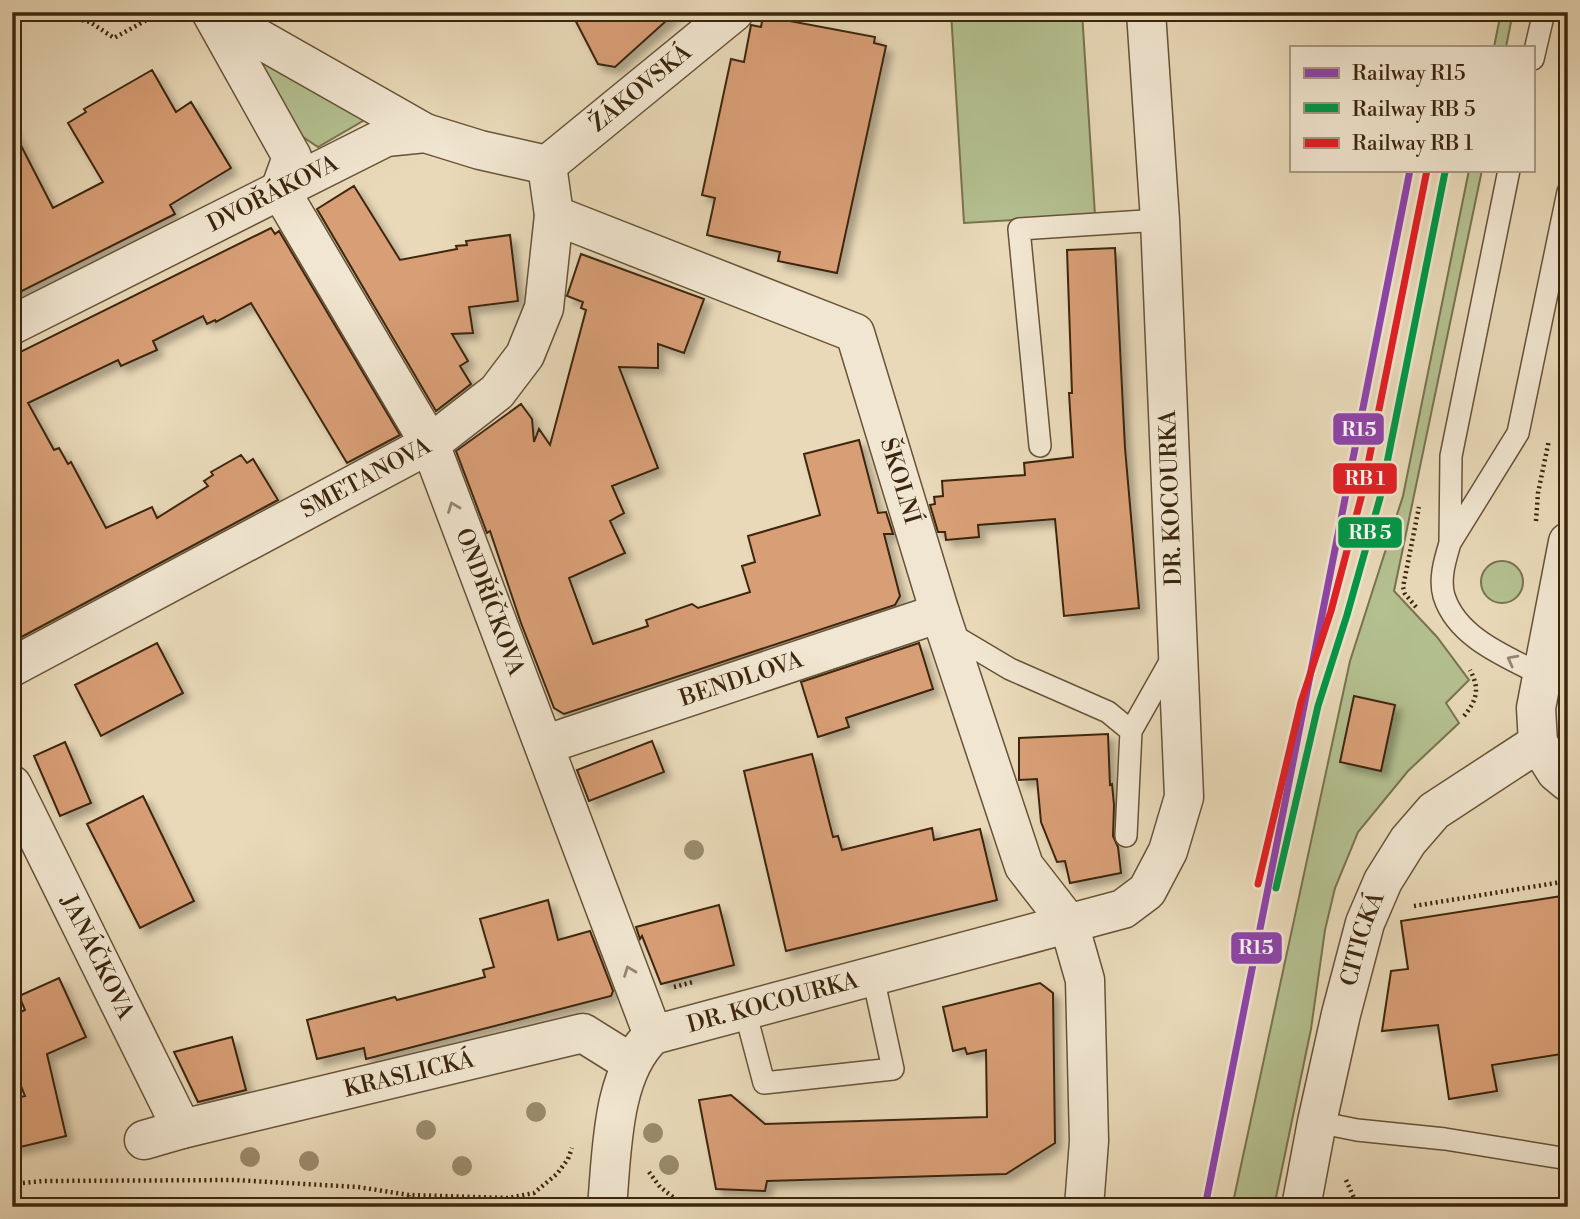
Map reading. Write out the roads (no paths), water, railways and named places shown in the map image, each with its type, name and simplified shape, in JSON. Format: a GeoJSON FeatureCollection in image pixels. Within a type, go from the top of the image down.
{"type":"FeatureCollection","features":[{"type":"Feature","properties":{"kind":"street"},"geometry":{"type":"LineString","coordinates":[[211,12],[425,133]]}},
{"type":"Feature","properties":{"kind":"street"},"geometry":{"type":"LineString","coordinates":[[211,12],[292,157],[280,190]]}},
{"type":"Feature","properties":{"kind":"street","name":"ŽÁKOVSKÁ"},"geometry":{"type":"LineString","coordinates":[[547,165],[734,12]]}},
{"type":"Feature","properties":{"kind":"street","name":"DR. KOCOURKA"},"geometry":{"type":"LineString","coordinates":[[642,1049],[745,1011],[1123,909],[1147,891],[1168,851],[1184,797],[1160,220],[1146,12]]}},
{"type":"Feature","properties":{"kind":"street","name":"DVOŘÁKOVA"},"geometry":{"type":"LineString","coordinates":[[12,325],[386,137],[425,133],[461,145],[547,165]]}},
{"type":"Feature","properties":{"kind":"street","name":"SMETANOVA"},"geometry":{"type":"LineString","coordinates":[[12,667],[430,444],[497,392],[525,355],[544,307],[554,215],[547,165]]}},
{"type":"Feature","properties":{"kind":"street","name":"ONDŘÍČKOVA"},"geometry":{"type":"LineString","coordinates":[[280,190],[430,444],[638,995],[642,1049]]}},
{"type":"Feature","properties":{"kind":"street","name":"ŠKOLNÍ"},"geometry":{"type":"LineString","coordinates":[[554,215],[855,333],[942,622],[1024,866],[1069,925]]}},
{"type":"Feature","properties":{"kind":"street"},"geometry":{"type":"LineString","coordinates":[[1552,537],[1542,675],[1536,708],[1538,743],[1556,772],[1568,782]]}},
{"type":"Feature","properties":{"kind":"street","name":"BENDLOVA"},"geometry":{"type":"LineString","coordinates":[[544,745],[942,622]]}},
{"type":"Feature","properties":{"kind":"street","name":"CITICKÁ"},"geometry":{"type":"LineString","coordinates":[[1301,1207],[1341,1014],[1366,923],[1383,881],[1408,841],[1434,811],[1538,743]]}},
{"type":"Feature","properties":{"kind":"street","name":"JANÁČKOVA"},"geometry":{"type":"LineString","coordinates":[[12,785],[182,1129]]}},
{"type":"Feature","properties":{"kind":"street"},"geometry":{"type":"LineString","coordinates":[[1069,925],[1085,980],[1089,1142],[1084,1207]]}},
{"type":"Feature","properties":{"kind":"street","name":"KRASLICKÁ"},"geometry":{"type":"LineString","coordinates":[[144,1140],[583,1033],[642,1049]]}},
{"type":"Feature","properties":{"kind":"street"},"geometry":{"type":"LineString","coordinates":[[607,1207],[615,1119],[642,1049]]}},
{"type":"Feature","properties":{"kind":"lane"},"geometry":{"type":"LineString","coordinates":[[1534,55],[1544,12]]}},
{"type":"Feature","properties":{"kind":"lane"},"geometry":{"type":"LineString","coordinates":[[1509,172],[1451,456],[1450,543],[1444,564],[1444,596],[1451,612],[1483,644],[1542,675]]}},
{"type":"Feature","properties":{"kind":"lane"},"geometry":{"type":"LineString","coordinates":[[1450,543],[1518,433],[1568,192]]}},
{"type":"Feature","properties":{"kind":"lane"},"geometry":{"type":"LineString","coordinates":[[1040,446],[1018,229],[1160,220]]}},
{"type":"Feature","properties":{"kind":"lane"},"geometry":{"type":"LineString","coordinates":[[942,622],[1010,669],[1108,712],[1130,732]]}},
{"type":"Feature","properties":{"kind":"lane"},"geometry":{"type":"LineString","coordinates":[[1126,836],[1130,732],[1177,649]]}},
{"type":"Feature","properties":{"kind":"lane"},"geometry":{"type":"LineString","coordinates":[[745,1011],[764,1083],[893,1069],[873,976]]}},
{"type":"Feature","properties":{"kind":"lane"},"geometry":{"type":"LineString","coordinates":[[1317,1122],[1562,1158]]}},
{"type":"Feature","properties":{"kind":"rail line","name":"R15"},"geometry":{"type":"LineString","coordinates":[[1205,1207],[1410,172]]}}]}
